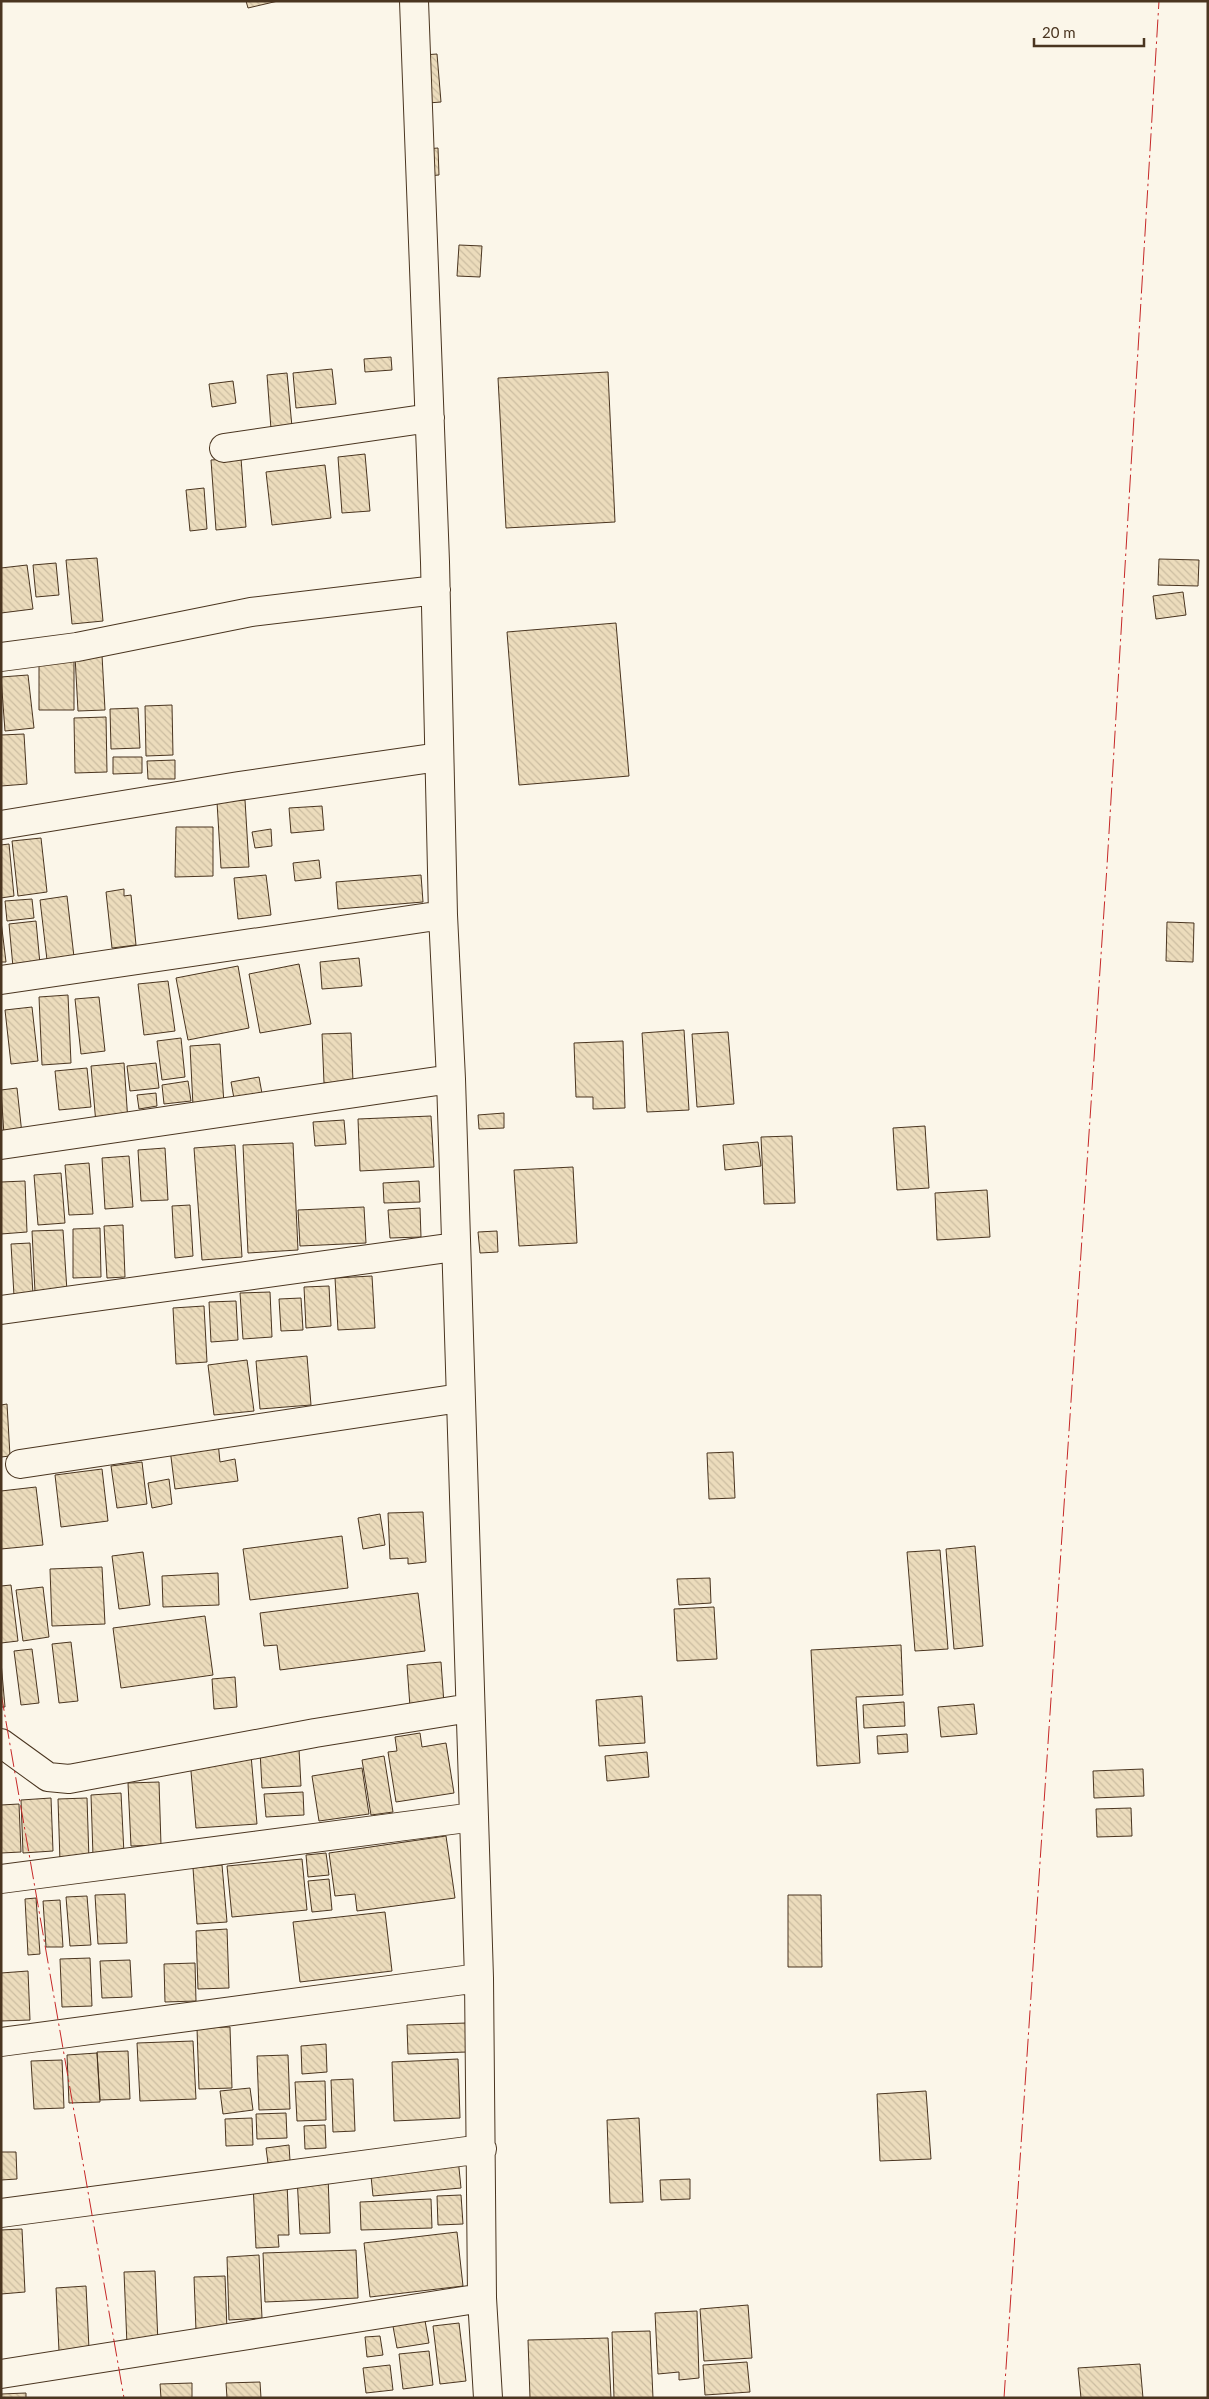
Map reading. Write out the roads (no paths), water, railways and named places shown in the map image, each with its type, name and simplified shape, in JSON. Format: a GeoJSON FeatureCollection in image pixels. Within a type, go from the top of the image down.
{"type":"FeatureCollection","features":[{"type":"Feature","properties":{"kind":"street"},"geometry":{"type":"LineString","coordinates":[[414,1],[436,590],[443,915],[451,1079],[479,1978],[482,2298],[488,2398]]}},
{"type":"Feature","properties":{"kind":"street"},"geometry":{"type":"LineString","coordinates":[[224,448],[430,418]]}},
{"type":"Feature","properties":{"kind":"street"},"geometry":{"type":"LineString","coordinates":[[1,656],[77,647],[251,612],[436,590]]}},
{"type":"Feature","properties":{"kind":"street"},"geometry":{"type":"LineString","coordinates":[[1,825],[239,786],[439,757]]}},
{"type":"Feature","properties":{"kind":"street"},"geometry":{"type":"LineString","coordinates":[[1,980],[443,915]]}},
{"type":"Feature","properties":{"kind":"street"},"geometry":{"type":"LineString","coordinates":[[1,1145],[451,1079]]}},
{"type":"Feature","properties":{"kind":"street"},"geometry":{"type":"LineString","coordinates":[[1,1310],[455,1247]]}},
{"type":"Feature","properties":{"kind":"street"},"geometry":{"type":"LineString","coordinates":[[20,1464],[460,1398]]}},
{"type":"Feature","properties":{"kind":"street"},"geometry":{"type":"LineString","coordinates":[[1,1743],[48,1777],[70,1779],[305,1735],[470,1708]]}},
{"type":"Feature","properties":{"kind":"street"},"geometry":{"type":"LineString","coordinates":[[1,1879],[474,1817]]}},
{"type":"Feature","properties":{"kind":"street"},"geometry":{"type":"LineString","coordinates":[[1,2042],[479,1978]]}},
{"type":"Feature","properties":{"kind":"street"},"geometry":{"type":"LineString","coordinates":[[1,2213],[482,2149]]}},
{"type":"Feature","properties":{"kind":"street"},"geometry":{"type":"LineString","coordinates":[[1,2374],[482,2298]]}}]}
